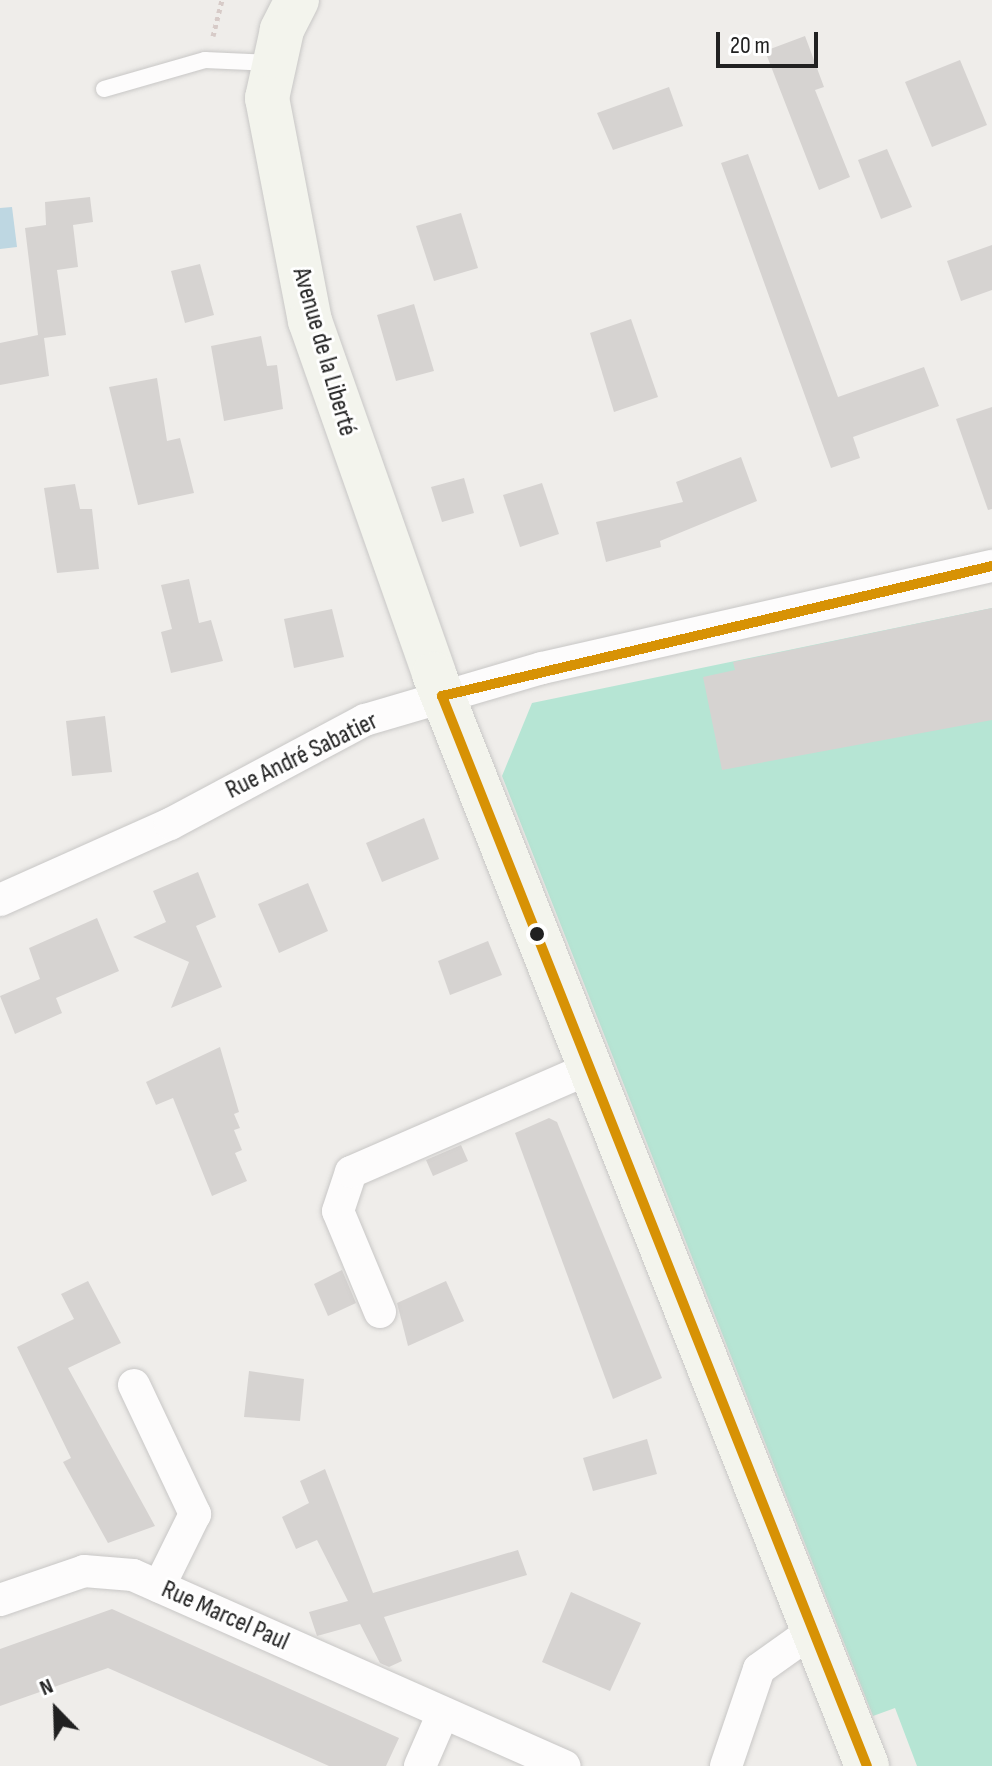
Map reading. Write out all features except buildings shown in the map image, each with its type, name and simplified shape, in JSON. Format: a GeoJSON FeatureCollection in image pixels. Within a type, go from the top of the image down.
{"type":"FeatureCollection","features":[{"type":"Feature","properties":{"kind":"street","name":"Avenue de la Liberté"},"geometry":{"type":"LineString","coordinates":[[297,0],[272,63],[270,132],[310,321],[442,696],[592,1067],[867,1766]]}},
{"type":"Feature","properties":{"kind":"street","name":"Rue André Sabatier"},"geometry":{"type":"LineString","coordinates":[[0,900],[170,824],[365,720],[542,668],[992,566]]}},
{"type":"Feature","properties":{"kind":"street"},"geometry":{"type":"LineString","coordinates":[[380,1312],[338,1211],[351,1172],[592,1067]]}},
{"type":"Feature","properties":{"kind":"street"},"geometry":{"type":"LineString","coordinates":[[134,1385],[195,1514],[159,1587]]}},
{"type":"Feature","properties":{"kind":"street","name":"Rue Marcel Paul"},"geometry":{"type":"LineString","coordinates":[[0,1600],[84,1571],[133,1575],[565,1766]]}},
{"type":"Feature","properties":{"kind":"street"},"geometry":{"type":"LineString","coordinates":[[726,1766],[759,1669],[815,1629]]}},
{"type":"Feature","properties":{"kind":"street"},"geometry":{"type":"LineString","coordinates":[[420,1766],[443,1713]]}},
{"type":"Feature","properties":{"kind":"lane"},"geometry":{"type":"LineString","coordinates":[[104,89],[205,60],[272,63]]}},
{"type":"Feature","properties":{"kind":"path"},"geometry":{"type":"LineString","coordinates":[[205,60],[222,0]]}},
{"type":"Feature","properties":{"kind":"green space"},"geometry":{"type":"Polygon","coordinates":[[[992,608],[992,1766],[917,1766],[895,1708],[873,1716],[502,776],[532,703],[992,608]]]}},
{"type":"Feature","properties":{"kind":"water"},"geometry":{"type":"Polygon","coordinates":[[[12,207],[17,247],[0,249],[0,208],[12,207]]]}},
{"type":"Feature","properties":{"kind":"transit line"},"geometry":{"type":"LineString","coordinates":[[442,696],[992,566]]}},
{"type":"Feature","properties":{"kind":"transit line"},"geometry":{"type":"LineString","coordinates":[[442,696],[867,1766]]}}]}
